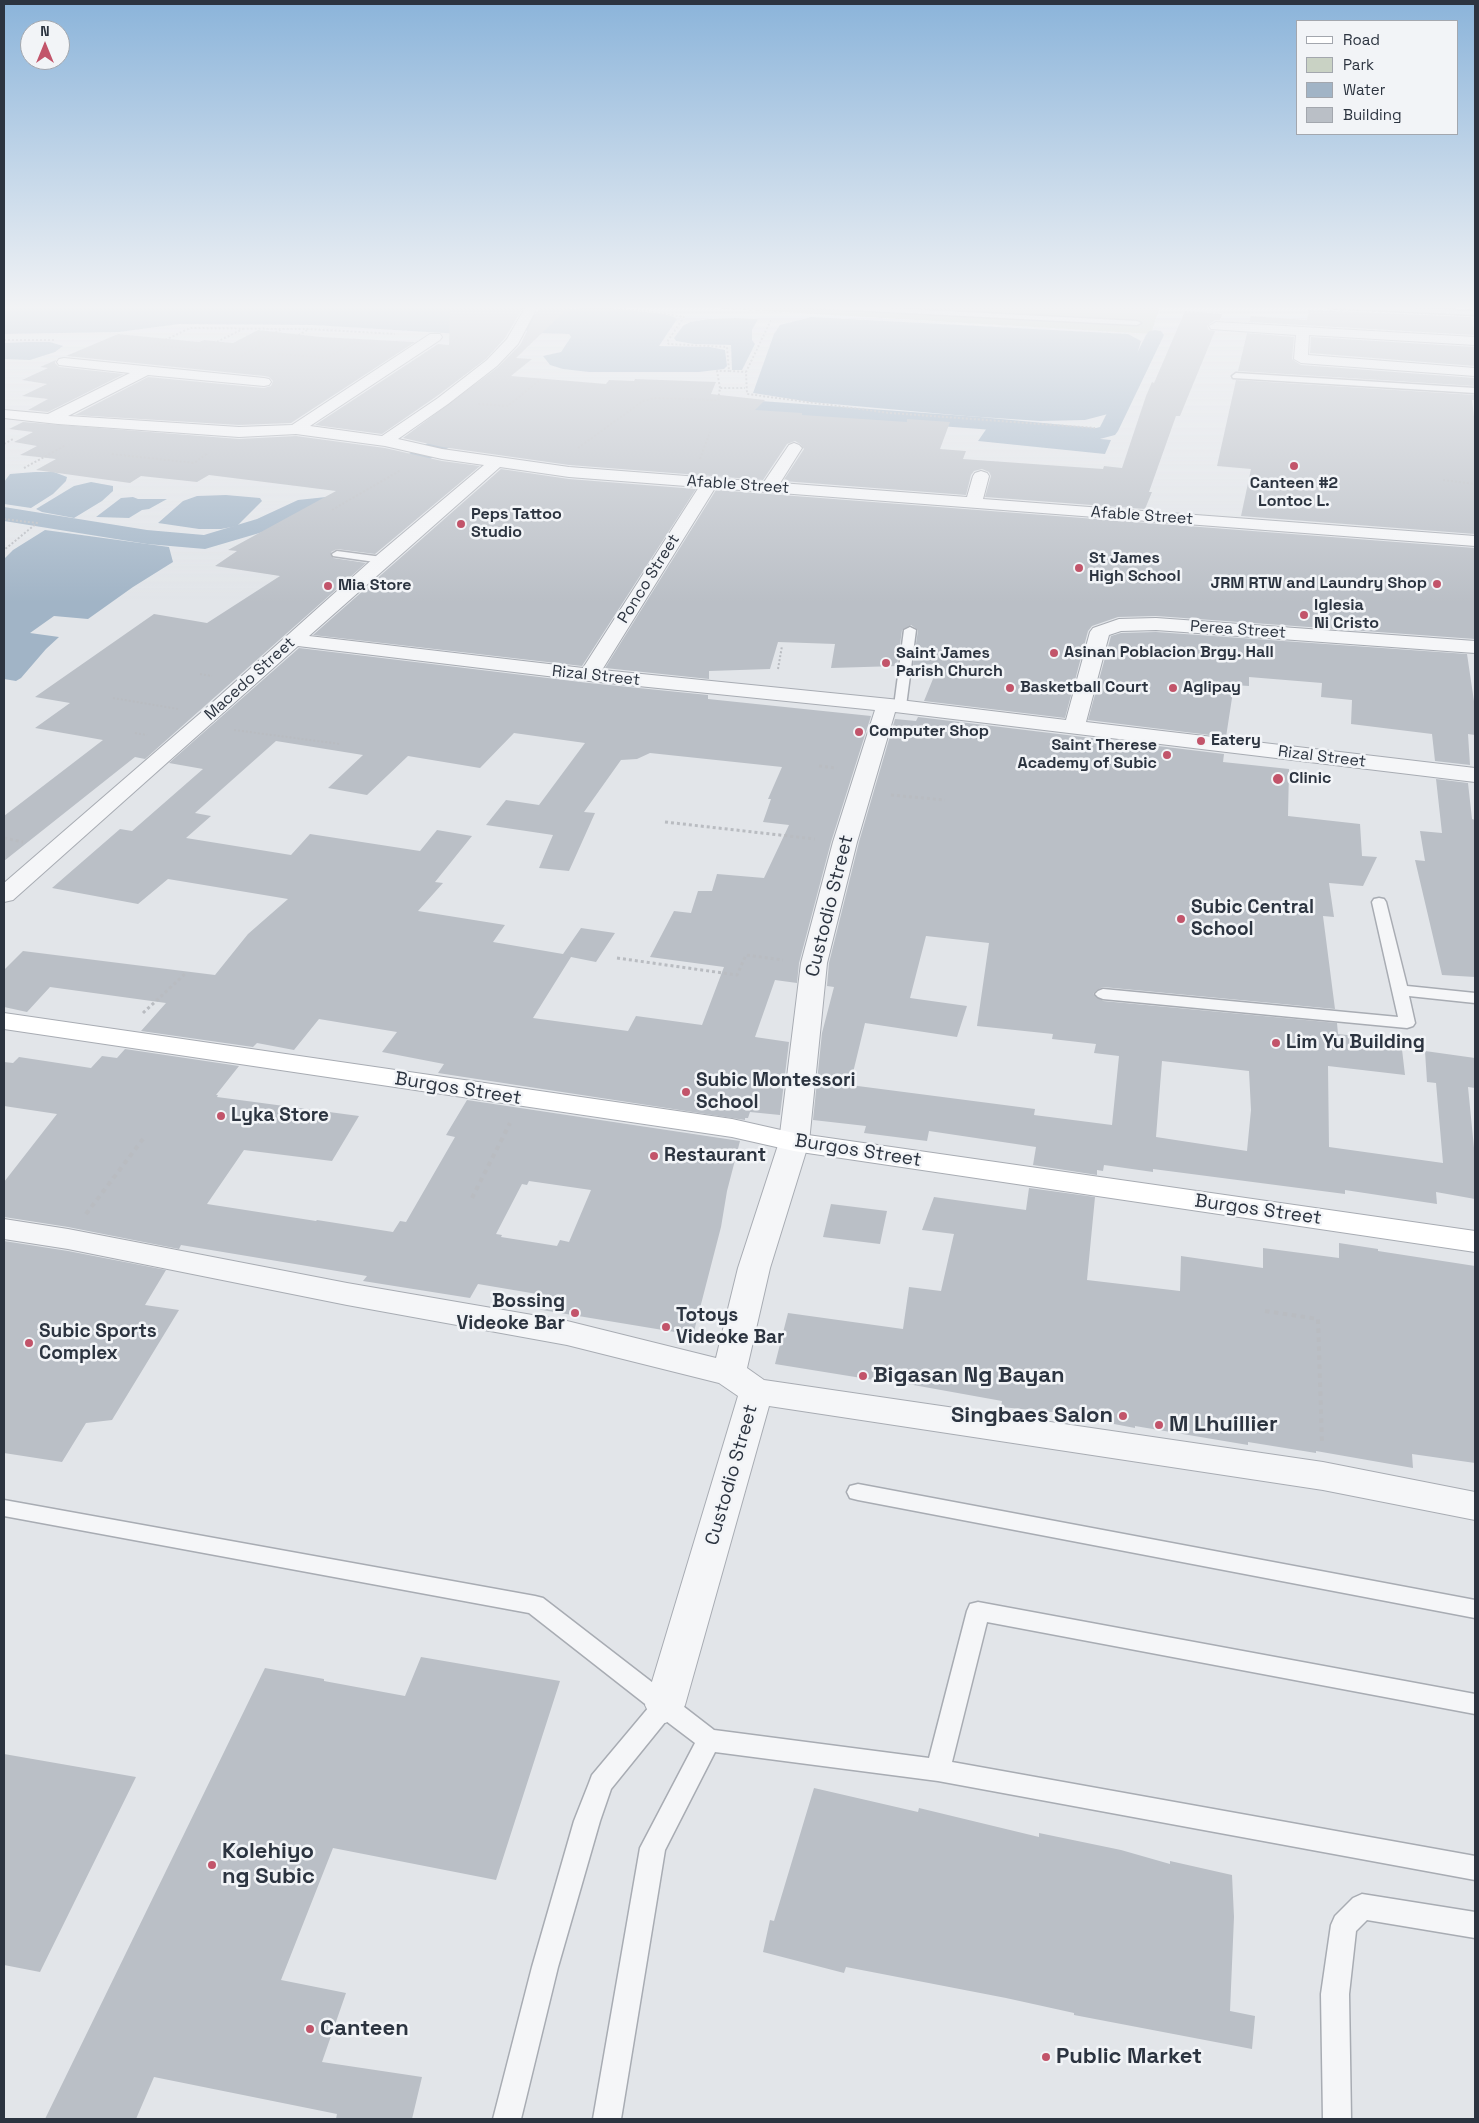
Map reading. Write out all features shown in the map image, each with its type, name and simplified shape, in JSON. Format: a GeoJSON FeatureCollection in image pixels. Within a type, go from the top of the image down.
{"type":"FeatureCollection","features":[{"type":"Feature","properties":{"kind":"street"},"geometry":{"type":"LineString","coordinates":[[51,419],[78,405]]}},
{"type":"Feature","properties":{"kind":"street"},"geometry":{"type":"LineString","coordinates":[[296,429],[331,405]]}},
{"type":"Feature","properties":{"kind":"street"},"geometry":{"type":"LineString","coordinates":[[385,441],[437,405]]}},
{"type":"Feature","properties":{"kind":"street","name":"Afable Street"},"geometry":{"type":"LineString","coordinates":[[4,414],[239,432],[296,429],[385,441],[442,454],[550,470],[1475,541]]}},
{"type":"Feature","properties":{"kind":"street"},"geometry":{"type":"LineString","coordinates":[[769,487],[794,448]]}},
{"type":"Feature","properties":{"kind":"street","name":"Macedo Street"},"geometry":{"type":"LineString","coordinates":[[4,895],[205,719],[245,681],[294,640],[382,560],[495,463]]}},
{"type":"Feature","properties":{"kind":"street"},"geometry":{"type":"LineString","coordinates":[[974,502],[981,476]]}},
{"type":"Feature","properties":{"kind":"street"},"geometry":{"type":"LineString","coordinates":[[898,497],[906,479]]}},
{"type":"Feature","properties":{"kind":"street","name":"Ponco Street"},"geometry":{"type":"LineString","coordinates":[[589,675],[710,483]]}},
{"type":"Feature","properties":{"kind":"street","name":"Perea Street"},"geometry":{"type":"LineString","coordinates":[[1074,727],[1100,632],[1119,625],[1156,624],[1475,647]]}},
{"type":"Feature","properties":{"kind":"street","name":"Rizal Street"},"geometry":{"type":"LineString","coordinates":[[294,640],[589,675],[894,706],[1475,775]]}},
{"type":"Feature","properties":{"kind":"street","name":"Custodio Street"},"geometry":{"type":"LineString","coordinates":[[665,1705],[743,1382],[754,1268],[794,1142],[814,963],[860,792],[894,706]]}},
{"type":"Feature","properties":{"kind":"street","name":"Burgos Street"},"geometry":{"type":"LineString","coordinates":[[4,1021],[732,1128],[794,1142],[1475,1242]]}},
{"type":"Feature","properties":{"kind":"street"},"geometry":{"type":"LineString","coordinates":[[4,1229],[68,1239],[347,1294],[567,1333],[743,1382],[1323,1476],[1475,1506]]}},
{"type":"Feature","properties":{"kind":"lane"},"geometry":{"type":"LineString","coordinates":[[337,554],[382,560]]}},
{"type":"Feature","properties":{"kind":"lane"},"geometry":{"type":"LineString","coordinates":[[894,706],[910,630]]}},
{"type":"Feature","properties":{"kind":"lane"},"geometry":{"type":"LineString","coordinates":[[1103,994],[1407,1023],[1379,902]]}},
{"type":"Feature","properties":{"kind":"lane"},"geometry":{"type":"LineString","coordinates":[[1400,990],[1475,998]]}},
{"type":"Feature","properties":{"kind":"lane"},"geometry":{"type":"LineString","coordinates":[[858,1492],[1475,1609]]}},
{"type":"Feature","properties":{"kind":"lane"},"geometry":{"type":"LineString","coordinates":[[4,1508],[535,1605],[709,1740],[938,1770],[1475,1868]]}},
{"type":"Feature","properties":{"kind":"lane"},"geometry":{"type":"LineString","coordinates":[[938,1770],[978,1611],[1475,1704]]}},
{"type":"Feature","properties":{"kind":"lane"},"geometry":{"type":"LineString","coordinates":[[507,2119],[544,1967],[600,1783],[665,1705]]}},
{"type":"Feature","properties":{"kind":"lane"},"geometry":{"type":"LineString","coordinates":[[607,2119],[653,1848],[709,1740]]}},
{"type":"Feature","properties":{"kind":"lane"},"geometry":{"type":"LineString","coordinates":[[1337,2119],[1335,1994],[1344,1925],[1362,1907],[1475,1925]]}},
{"type":"Feature","properties":{"kind":"path"},"geometry":{"type":"LineString","coordinates":[[496,405],[509,405]]}},
{"type":"Feature","properties":{"kind":"path"},"geometry":{"type":"LineString","coordinates":[[550,470],[637,405]]}},
{"type":"Feature","properties":{"kind":"path"},"geometry":{"type":"LineString","coordinates":[[828,405],[927,416],[1095,428]]}},
{"type":"Feature","properties":{"kind":"path"},"geometry":{"type":"LineString","coordinates":[[24,468],[104,423]]}},
{"type":"Feature","properties":{"kind":"path"},"geometry":{"type":"LineString","coordinates":[[332,510],[402,470]]}},
{"type":"Feature","properties":{"kind":"path"},"geometry":{"type":"LineString","coordinates":[[1443,480],[1475,484]]}},
{"type":"Feature","properties":{"kind":"path"},"geometry":{"type":"LineString","coordinates":[[4,519],[37,523],[4,550]]}},
{"type":"Feature","properties":{"kind":"path"},"geometry":{"type":"LineString","coordinates":[[113,698],[205,719],[340,744]]}},
{"type":"Feature","properties":{"kind":"path"},"geometry":{"type":"LineString","coordinates":[[860,792],[945,800]]}},
{"type":"Feature","properties":{"kind":"path"},"geometry":{"type":"LineString","coordinates":[[665,822],[845,842]]}},
{"type":"Feature","properties":{"kind":"path"},"geometry":{"type":"LineString","coordinates":[[617,958],[737,975],[746,955],[814,963]]}},
{"type":"Feature","properties":{"kind":"path"},"geometry":{"type":"LineString","coordinates":[[118,1037],[186,973]]}},
{"type":"Feature","properties":{"kind":"path"},"geometry":{"type":"LineString","coordinates":[[472,1198],[522,1098]]}},
{"type":"Feature","properties":{"kind":"path"},"geometry":{"type":"LineString","coordinates":[[68,1239],[143,1139]]}},
{"type":"Feature","properties":{"kind":"path"},"geometry":{"type":"LineString","coordinates":[[1265,1311],[1318,1319],[1323,1476]]}},
{"type":"Feature","properties":{"kind":"water"},"geometry":{"type":"Polygon","coordinates":[[[844,405],[1113,405],[1108,414],[1085,420],[1040,421],[844,405]]]}},
{"type":"Feature","properties":{"kind":"water"},"geometry":{"type":"Polygon","coordinates":[[[987,428],[1111,440],[1105,454],[978,441],[987,428]]]}},
{"type":"Feature","properties":{"kind":"water"},"geometry":{"type":"Polygon","coordinates":[[[54,472],[67,477],[66,481],[53,494],[31,508],[4,504],[4,482],[10,474],[54,472]]]}},
{"type":"Feature","properties":{"kind":"water"},"geometry":{"type":"Polygon","coordinates":[[[91,482],[113,486],[113,491],[102,501],[74,518],[42,512],[36,509],[74,486],[91,482]]]}},
{"type":"Feature","properties":{"kind":"water"},"geometry":{"type":"Polygon","coordinates":[[[226,495],[260,498],[262,501],[237,526],[221,529],[199,529],[158,523],[183,501],[197,496],[226,495]]]}},
{"type":"Feature","properties":{"kind":"water"},"geometry":{"type":"Polygon","coordinates":[[[133,497],[138,499],[167,499],[129,518],[96,517],[121,498],[133,497]]]}},
{"type":"Feature","properties":{"kind":"water"},"geometry":{"type":"Polygon","coordinates":[[[45,530],[169,547],[173,562],[133,587],[88,619],[54,616],[30,633],[59,637],[21,678],[16,681],[4,679],[4,559],[13,550],[45,530]]]}},
{"type":"Feature","properties":{"kind":"building"},"geometry":{"type":"Polygon","coordinates":[[[37,405],[62,405],[48,412],[28,410],[37,405]]]}},
{"type":"Feature","properties":{"kind":"building"},"geometry":{"type":"Polygon","coordinates":[[[94,405],[318,405],[291,423],[239,425],[75,415],[94,405]]]}},
{"type":"Feature","properties":{"kind":"building"},"geometry":{"type":"Polygon","coordinates":[[[345,405],[424,405],[382,434],[315,425],[345,405]]]}},
{"type":"Feature","properties":{"kind":"building"},"geometry":{"type":"Polygon","coordinates":[[[447,405],[760,405],[755,410],[907,422],[907,419],[950,422],[940,449],[966,451],[963,459],[1103,469],[1104,466],[1122,468],[1143,405],[1184,405],[1180,416],[1176,416],[1149,492],[1152,492],[1145,509],[985,497],[991,476],[989,472],[982,469],[974,471],[971,475],[966,495],[783,481],[804,449],[795,441],[787,444],[763,480],[569,465],[442,447],[403,438],[447,405]]]}},
{"type":"Feature","properties":{"kind":"building"},"geometry":{"type":"Polygon","coordinates":[[[1230,405],[1473,405],[1475,425],[1475,534],[1241,516],[1251,469],[1217,466],[1230,405]]]}},
{"type":"Feature","properties":{"kind":"building"},"geometry":{"type":"Polygon","coordinates":[[[23,422],[239,439],[296,436],[385,448],[442,461],[480,466],[375,554],[337,549],[331,552],[333,558],[366,563],[145,759],[135,757],[4,861],[4,816],[103,740],[35,728],[70,703],[35,697],[154,614],[207,623],[280,576],[215,566],[237,551],[228,550],[336,491],[209,475],[197,482],[141,476],[130,483],[36,470],[56,459],[20,455],[37,446],[14,442],[33,432],[9,429],[23,422]]]}},
{"type":"Feature","properties":{"kind":"building"},"geometry":{"type":"Polygon","coordinates":[[[501,469],[569,479],[696,489],[582,666],[313,635],[501,469]]]}},
{"type":"Feature","properties":{"kind":"building"},"geometry":{"type":"Polygon","coordinates":[[[716,490],[1475,548],[1475,639],[1156,616],[1118,617],[1092,626],[1088,631],[1065,718],[924,701],[939,664],[913,665],[918,630],[911,625],[902,630],[897,666],[831,668],[835,644],[778,642],[770,669],[709,671],[709,679],[605,668],[716,490]]]}},
{"type":"Feature","properties":{"kind":"building"},"geometry":{"type":"Polygon","coordinates":[[[1156,632],[1467,654],[1475,708],[1475,735],[1468,734],[1470,765],[1435,761],[1432,734],[1351,724],[1352,700],[1321,697],[1322,683],[1249,677],[1249,686],[1234,685],[1226,737],[1088,720],[1111,636],[1121,633],[1156,632]]]}},
{"type":"Feature","properties":{"kind":"building"},"geometry":{"type":"Polygon","coordinates":[[[299,648],[589,683],[708,695],[708,699],[871,716],[831,842],[799,963],[797,983],[775,980],[755,1037],[789,1042],[780,1115],[750,1112],[745,1120],[438,1073],[444,1064],[382,1052],[397,1032],[319,1019],[294,1050],[257,1043],[253,1047],[141,1031],[166,1003],[50,987],[27,1012],[4,1007],[4,970],[23,951],[215,975],[248,934],[288,899],[168,879],[138,904],[52,888],[120,829],[132,831],[203,769],[169,763],[299,648]],[[514,733],[480,768],[408,756],[367,795],[328,788],[363,755],[276,741],[195,813],[211,816],[186,838],[291,855],[310,834],[420,851],[437,830],[472,836],[435,882],[443,883],[418,911],[505,925],[493,942],[563,954],[581,928],[615,933],[596,962],[571,957],[533,1018],[628,1031],[636,1016],[702,1025],[724,967],[650,957],[674,911],[691,913],[698,891],[712,891],[717,874],[764,878],[789,825],[763,822],[771,799],[768,799],[782,767],[650,753],[637,759],[621,760],[584,812],[595,813],[569,871],[539,868],[553,835],[486,825],[506,800],[539,805],[585,743],[514,733]]]}},
{"type":"Feature","properties":{"kind":"building"},"geometry":{"type":"Polygon","coordinates":[[[918,717],[1224,754],[1223,762],[1289,769],[1288,816],[1360,824],[1362,856],[1377,857],[1363,886],[1329,883],[1334,917],[1323,916],[1335,1009],[1103,987],[1093,994],[1103,1001],[1337,1023],[1338,1034],[1401,1041],[1405,1075],[1328,1066],[1329,1147],[1443,1163],[1436,1083],[1427,1082],[1425,1051],[1475,1058],[1475,1088],[1468,1087],[1475,1158],[1475,1199],[1436,1192],[1437,1204],[1345,1190],[1345,1194],[1153,1169],[1153,1172],[1104,1165],[1103,1171],[1097,1170],[1097,1175],[1033,1165],[1036,1147],[929,1131],[927,1141],[864,1133],[866,1126],[813,1120],[822,1033],[834,987],[827,986],[829,963],[859,842],[895,719],[916,721],[918,717]],[[926,936],[910,998],[967,1006],[957,1037],[865,1023],[850,1085],[1035,1109],[1034,1115],[1112,1125],[1119,1056],[1094,1053],[1096,1044],[1052,1039],[1053,1034],[977,1026],[989,943],[926,936]],[[1162,1061],[1156,1137],[1247,1151],[1251,1110],[1249,1071],[1162,1061]]]}},
{"type":"Feature","properties":{"kind":"building"},"geometry":{"type":"Polygon","coordinates":[[[1436,779],[1468,783],[1472,819],[1475,820],[1475,977],[1442,975],[1415,860],[1425,861],[1420,831],[1442,833],[1436,779]]]}},
{"type":"Feature","properties":{"kind":"building"},"geometry":{"type":"Polygon","coordinates":[[[125,1049],[239,1066],[216,1095],[218,1095],[217,1097],[359,1116],[332,1161],[244,1150],[207,1204],[393,1232],[400,1221],[406,1222],[455,1137],[446,1135],[467,1100],[740,1141],[727,1191],[721,1227],[693,1335],[530,1308],[537,1294],[478,1284],[470,1298],[363,1281],[367,1276],[181,1245],[179,1249],[68,1227],[4,1217],[4,1182],[57,1114],[4,1106],[4,1062],[13,1063],[19,1057],[91,1068],[102,1056],[117,1058],[125,1049]],[[529,1181],[527,1185],[522,1184],[496,1234],[502,1235],[501,1237],[557,1246],[560,1240],[569,1242],[591,1190],[529,1181]]]}},
{"type":"Feature","properties":{"kind":"building"},"geometry":{"type":"Polygon","coordinates":[[[1029,1188],[1095,1197],[1087,1280],[1180,1291],[1181,1256],[1263,1268],[1263,1248],[1339,1258],[1339,1243],[1475,1266],[1475,1463],[1412,1454],[1413,1468],[1316,1451],[1316,1453],[1248,1442],[1248,1445],[1135,1426],[1135,1428],[1093,1420],[1093,1416],[1001,1407],[1002,1401],[880,1379],[880,1381],[775,1364],[788,1313],[903,1329],[909,1287],[941,1291],[954,1234],[922,1230],[934,1197],[1026,1210],[1029,1188]]]}},
{"type":"Feature","properties":{"kind":"building"},"geometry":{"type":"Polygon","coordinates":[[[831,1204],[887,1211],[880,1244],[823,1237],[831,1204]]]}},
{"type":"Feature","properties":{"kind":"building"},"geometry":{"type":"Polygon","coordinates":[[[4,1241],[166,1270],[145,1305],[179,1310],[112,1420],[86,1423],[62,1462],[4,1453],[4,1241]]]}},
{"type":"Feature","properties":{"kind":"building"},"geometry":{"type":"Polygon","coordinates":[[[421,1657],[560,1681],[496,1880],[333,1848],[281,1980],[346,1993],[322,2062],[422,2077],[412,2119],[336,2119],[337,2114],[154,2077],[136,2119],[45,2119],[265,1668],[405,1696],[421,1657]]]}},
{"type":"Feature","properties":{"kind":"building"},"geometry":{"type":"Polygon","coordinates":[[[4,1754],[136,1777],[40,1972],[4,1965],[4,1754]]]}},
{"type":"Feature","properties":{"kind":"building"},"geometry":{"type":"Polygon","coordinates":[[[814,1788],[918,1812],[919,1808],[1039,1837],[1039,1833],[1121,1850],[1170,1864],[1170,1861],[1232,1875],[1234,1917],[1230,2011],[1255,2016],[1252,2049],[1074,2015],[1074,2013],[1006,1998],[846,1967],[844,1973],[763,1952],[770,1920],[774,1921],[814,1788]]]}},
{"type":"Feature","properties":{"kind":"waterway"},"geometry":{"type":"LineString","coordinates":[[734,405],[980,423],[1096,434],[1108,431],[1121,405]]}},
{"type":"Feature","properties":{"kind":"waterway"},"geometry":{"type":"LineString","coordinates":[[4,514],[147,537],[205,542],[265,524],[306,505],[328,504],[355,495],[464,430],[483,422]]}},
{"type":"Feature","properties":{"kind":"place","name":"Canteen #2 Lontoc L."},"geometry":{"type":"Point","coordinates":[1294,466]}},
{"type":"Feature","properties":{"kind":"place","name":"Peps Tattoo Studio"},"geometry":{"type":"Point","coordinates":[461,524]}},
{"type":"Feature","properties":{"kind":"place","name":"St James High School"},"geometry":{"type":"Point","coordinates":[1079,568]}},
{"type":"Feature","properties":{"kind":"place","name":"JRM RTW and Laundry Shop"},"geometry":{"type":"Point","coordinates":[1437,584]}},
{"type":"Feature","properties":{"kind":"place","name":"Mia Store"},"geometry":{"type":"Point","coordinates":[328,586]}},
{"type":"Feature","properties":{"kind":"place","name":"Iglesia Ni Cristo"},"geometry":{"type":"Point","coordinates":[1304,615]}},
{"type":"Feature","properties":{"kind":"place","name":"Asinan Poblacion Brgy. Hall"},"geometry":{"type":"Point","coordinates":[1054,653]}},
{"type":"Feature","properties":{"kind":"place","name":"Saint James Parish Church"},"geometry":{"type":"Point","coordinates":[886,663]}},
{"type":"Feature","properties":{"kind":"place","name":"Basketball Court"},"geometry":{"type":"Point","coordinates":[1010,688]}},
{"type":"Feature","properties":{"kind":"place","name":"Aglipay"},"geometry":{"type":"Point","coordinates":[1173,688]}},
{"type":"Feature","properties":{"kind":"place","name":"Computer Shop"},"geometry":{"type":"Point","coordinates":[859,732]}},
{"type":"Feature","properties":{"kind":"place","name":"Eatery"},"geometry":{"type":"Point","coordinates":[1201,741]}},
{"type":"Feature","properties":{"kind":"place","name":"Saint Therese Academy of Subic"},"geometry":{"type":"Point","coordinates":[1167,755]}},
{"type":"Feature","properties":{"kind":"place","name":"Clinic"},"geometry":{"type":"Point","coordinates":[1278,779]}},
{"type":"Feature","properties":{"kind":"place","name":"Subic Central School"},"geometry":{"type":"Point","coordinates":[1181,919]}},
{"type":"Feature","properties":{"kind":"place","name":"Lim Yu Building"},"geometry":{"type":"Point","coordinates":[1276,1043]}},
{"type":"Feature","properties":{"kind":"place","name":"Subic Montessori School"},"geometry":{"type":"Point","coordinates":[686,1092]}},
{"type":"Feature","properties":{"kind":"place","name":"Lyka Store"},"geometry":{"type":"Point","coordinates":[221,1116]}},
{"type":"Feature","properties":{"kind":"place","name":"Restaurant"},"geometry":{"type":"Point","coordinates":[654,1156]}},
{"type":"Feature","properties":{"kind":"place","name":"Bossing Videoke Bar"},"geometry":{"type":"Point","coordinates":[575,1313]}},
{"type":"Feature","properties":{"kind":"place","name":"Totoys Videoke Bar"},"geometry":{"type":"Point","coordinates":[666,1327]}},
{"type":"Feature","properties":{"kind":"place","name":"Subic Sports Complex"},"geometry":{"type":"Point","coordinates":[29,1343]}},
{"type":"Feature","properties":{"kind":"place","name":"Bigasan Ng Bayan"},"geometry":{"type":"Point","coordinates":[863,1376]}},
{"type":"Feature","properties":{"kind":"place","name":"Singbaes Salon"},"geometry":{"type":"Point","coordinates":[1123,1416]}},
{"type":"Feature","properties":{"kind":"place","name":"M Lhuillier"},"geometry":{"type":"Point","coordinates":[1159,1425]}},
{"type":"Feature","properties":{"kind":"place","name":"Kolehiyo ng Subic"},"geometry":{"type":"Point","coordinates":[212,1865]}},
{"type":"Feature","properties":{"kind":"place","name":"Canteen"},"geometry":{"type":"Point","coordinates":[310,2029]}},
{"type":"Feature","properties":{"kind":"place","name":"Public Market"},"geometry":{"type":"Point","coordinates":[1046,2057]}}]}
